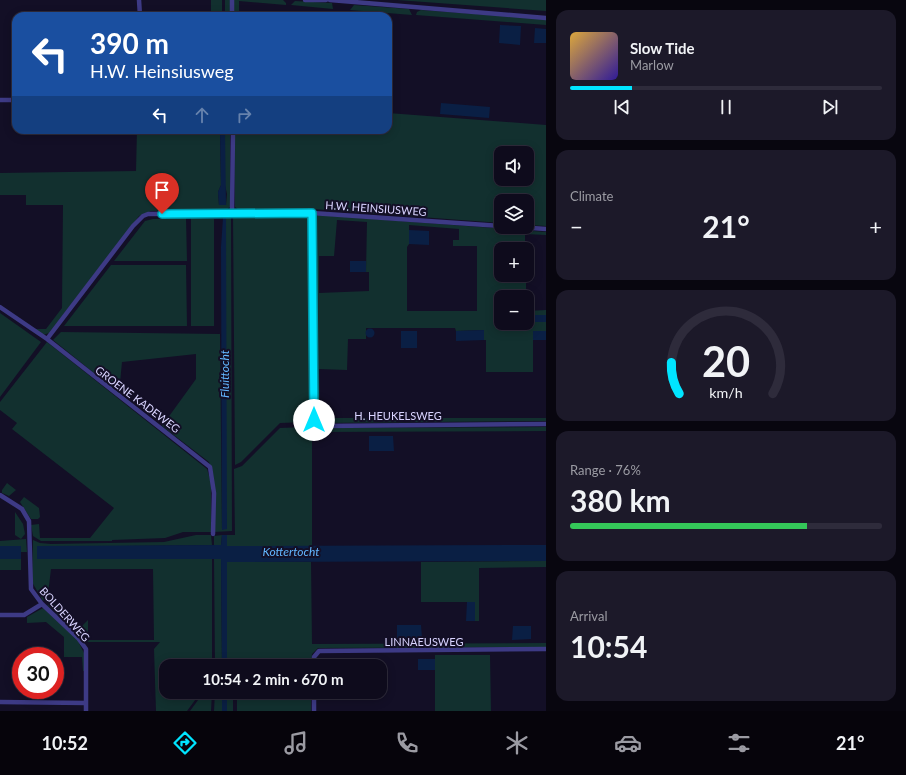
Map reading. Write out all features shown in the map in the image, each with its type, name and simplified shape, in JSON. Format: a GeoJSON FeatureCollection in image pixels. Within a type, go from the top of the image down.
{"type":"FeatureCollection","features":[{"type":"Feature","properties":{"kind":"street"},"geometry":{"type":"LineString","coordinates":[[140,0],[140,12]]}},
{"type":"Feature","properties":{"kind":"street"},"geometry":{"type":"LineString","coordinates":[[232,0],[232,12]]}},
{"type":"Feature","properties":{"kind":"street"},"geometry":{"type":"LineString","coordinates":[[306,0],[326,0]]}},
{"type":"Feature","properties":{"kind":"street"},"geometry":{"type":"LineString","coordinates":[[330,0],[335,2],[546,18]]}},
{"type":"Feature","properties":{"kind":"street"},"geometry":{"type":"LineString","coordinates":[[0,100],[12,100]]}},
{"type":"Feature","properties":{"kind":"street"},"geometry":{"type":"LineString","coordinates":[[232,212],[233,134]]}},
{"type":"Feature","properties":{"kind":"street","name":"H.W. HEINSIUSWEG"},"geometry":{"type":"LineString","coordinates":[[47,339],[133,226],[143,216],[148,214],[232,212],[312,213],[494,226]]}},
{"type":"Feature","properties":{"kind":"street","name":"H. HEUKELSWEG"},"geometry":{"type":"LineString","coordinates":[[312,213],[314,420],[318,424],[323,426],[546,424]]}},
{"type":"Feature","properties":{"kind":"street"},"geometry":{"type":"LineString","coordinates":[[534,228],[546,229]]}},
{"type":"Feature","properties":{"kind":"street","name":"GROENE KADEWEG"},"geometry":{"type":"LineString","coordinates":[[0,307],[47,339],[210,467],[214,493],[213,534]]}},
{"type":"Feature","properties":{"kind":"street","name":"BOLDERWEG"},"geometry":{"type":"LineString","coordinates":[[0,495],[22,509],[27,516],[30,538],[31,589],[42,604],[78,638],[86,649],[86,711]]}},
{"type":"Feature","properties":{"kind":"street"},"geometry":{"type":"LineString","coordinates":[[0,615],[24,615],[42,604]]}},
{"type":"Feature","properties":{"kind":"street","name":"LINNAEUSWEG"},"geometry":{"type":"LineString","coordinates":[[314,659],[319,650],[546,649]]}},
{"type":"Feature","properties":{"kind":"street"},"geometry":{"type":"LineString","coordinates":[[314,699],[314,711]]}},
{"type":"Feature","properties":{"kind":"street"},"geometry":{"type":"LineString","coordinates":[[0,702],[86,703]]}},
{"type":"Feature","properties":{"kind":"green space"},"geometry":{"type":"Polygon","coordinates":[[[211,0],[222,0],[222,12],[211,12],[211,0]]]}},
{"type":"Feature","properties":{"kind":"green space"},"geometry":{"type":"Polygon","coordinates":[[[225,0],[231,0],[231,12],[225,12],[225,0]]]}},
{"type":"Feature","properties":{"kind":"green space"},"geometry":{"type":"Polygon","coordinates":[[[234,0],[283,0],[286,3],[286,5],[239,1],[239,12],[234,12],[234,0]]]}},
{"type":"Feature","properties":{"kind":"green space"},"geometry":{"type":"Polygon","coordinates":[[[397,0],[546,0],[546,11],[397,0]]]}},
{"type":"Feature","properties":{"kind":"green space"},"geometry":{"type":"Polygon","coordinates":[[[295,1],[332,3],[333,9],[291,5],[295,1]]]}},
{"type":"Feature","properties":{"kind":"green space"},"geometry":{"type":"Polygon","coordinates":[[[354,5],[409,9],[412,15],[392,13],[392,12],[350,10],[354,5]]]}},
{"type":"Feature","properties":{"kind":"green space"},"geometry":{"type":"Polygon","coordinates":[[[421,10],[546,19],[546,25],[416,15],[417,12],[421,10]]]}},
{"type":"Feature","properties":{"kind":"green space"},"geometry":{"type":"Polygon","coordinates":[[[392,113],[546,125],[546,226],[534,225],[534,194],[494,194],[494,222],[313,209],[239,210],[235,207],[234,134],[392,134],[392,113]]]}},
{"type":"Feature","properties":{"kind":"green space"},"geometry":{"type":"Polygon","coordinates":[[[137,134],[220,134],[221,185],[218,192],[219,205],[226,205],[225,134],[230,134],[230,207],[226,210],[151,211],[139,216],[49,333],[43,335],[33,329],[46,329],[62,308],[63,205],[26,205],[26,195],[0,195],[0,173],[136,171],[137,134]]]}},
{"type":"Feature","properties":{"kind":"green space"},"geometry":{"type":"Polygon","coordinates":[[[223,214],[231,214],[232,531],[214,532],[213,474],[209,462],[162,426],[196,379],[196,354],[122,362],[119,393],[53,340],[61,332],[220,334],[222,530],[226,492],[225,218],[223,218],[223,214]]]}},
{"type":"Feature","properties":{"kind":"green space"},"geometry":{"type":"Polygon","coordinates":[[[233,214],[308,215],[310,218],[312,415],[311,419],[307,422],[280,423],[241,462],[235,465],[233,214]]]}},
{"type":"Feature","properties":{"kind":"green space"},"geometry":{"type":"Polygon","coordinates":[[[318,215],[494,228],[494,234],[525,234],[525,242],[494,242],[494,282],[526,282],[526,290],[494,290],[494,330],[534,330],[534,322],[546,322],[546,331],[533,332],[533,372],[486,372],[486,340],[484,340],[484,330],[456,331],[455,328],[366,328],[366,339],[348,339],[347,370],[319,369],[320,418],[546,418],[546,421],[320,423],[316,420],[315,218],[318,215]],[[337,220],[334,256],[319,256],[319,293],[369,291],[369,272],[366,272],[367,222],[337,220]],[[409,225],[409,244],[407,247],[407,311],[477,311],[477,246],[453,246],[453,240],[459,240],[459,229],[409,225]]]}},
{"type":"Feature","properties":{"kind":"green space"},"geometry":{"type":"Polygon","coordinates":[[[186,218],[187,261],[114,261],[145,221],[153,219],[186,218]]]}},
{"type":"Feature","properties":{"kind":"green space"},"geometry":{"type":"Polygon","coordinates":[[[191,218],[214,219],[214,326],[191,326],[191,218]]]}},
{"type":"Feature","properties":{"kind":"green space"},"geometry":{"type":"Polygon","coordinates":[[[534,231],[546,232],[546,235],[525,234],[534,234],[534,231]]]}},
{"type":"Feature","properties":{"kind":"green space"},"geometry":{"type":"Polygon","coordinates":[[[111,265],[186,265],[187,326],[64,326],[111,265]]]}},
{"type":"Feature","properties":{"kind":"green space"},"geometry":{"type":"Polygon","coordinates":[[[546,310],[546,315],[534,315],[534,311],[546,310]]]}},
{"type":"Feature","properties":{"kind":"green space"},"geometry":{"type":"Polygon","coordinates":[[[0,313],[41,342],[0,397],[0,313]]]}},
{"type":"Feature","properties":{"kind":"green space"},"geometry":{"type":"Polygon","coordinates":[[[47,342],[207,469],[211,482],[211,532],[183,532],[165,538],[112,541],[41,541],[33,536],[31,525],[39,524],[40,538],[90,538],[114,508],[12,429],[17,423],[0,410],[0,402],[47,342]]]}},
{"type":"Feature","properties":{"kind":"green space"},"geometry":{"type":"Polygon","coordinates":[[[313,424],[316,427],[324,428],[546,427],[546,431],[312,432],[312,546],[227,546],[227,535],[235,535],[234,469],[242,466],[280,428],[307,427],[313,424]]]}},
{"type":"Feature","properties":{"kind":"green space"},"geometry":{"type":"Polygon","coordinates":[[[7,483],[16,490],[9,496],[2,493],[2,490],[7,483]]]}},
{"type":"Feature","properties":{"kind":"green space"},"geometry":{"type":"Polygon","coordinates":[[[24,497],[39,508],[40,517],[38,519],[31,519],[20,502],[24,497]]]}},
{"type":"Feature","properties":{"kind":"green space"},"geometry":{"type":"Polygon","coordinates":[[[15,512],[23,524],[25,534],[21,539],[15,535],[15,512]]]}},
{"type":"Feature","properties":{"kind":"green space"},"geometry":{"type":"Polygon","coordinates":[[[196,535],[211,535],[212,545],[37,547],[37,559],[212,559],[212,659],[159,659],[159,699],[196,699],[187,711],[156,711],[154,649],[160,642],[83,642],[70,626],[47,605],[61,603],[64,605],[59,610],[80,628],[88,620],[88,640],[154,640],[153,569],[51,569],[48,594],[43,601],[32,582],[33,540],[40,543],[51,544],[164,542],[196,535]]]}},
{"type":"Feature","properties":{"kind":"green space"},"geometry":{"type":"Polygon","coordinates":[[[222,535],[221,545],[214,546],[214,536],[222,535]]]}},
{"type":"Feature","properties":{"kind":"green space"},"geometry":{"type":"Polygon","coordinates":[[[26,539],[27,552],[21,552],[21,546],[0,546],[0,541],[26,539]]]}},
{"type":"Feature","properties":{"kind":"green space"},"geometry":{"type":"Polygon","coordinates":[[[0,559],[21,559],[21,570],[0,570],[0,559]]]}},
{"type":"Feature","properties":{"kind":"green space"},"geometry":{"type":"Polygon","coordinates":[[[214,559],[221,559],[222,659],[215,659],[214,559]]]}},
{"type":"Feature","properties":{"kind":"green space"},"geometry":{"type":"Polygon","coordinates":[[[546,561],[546,567],[479,568],[479,621],[475,621],[475,602],[421,602],[421,562],[546,561]]]}},
{"type":"Feature","properties":{"kind":"green space"},"geometry":{"type":"Polygon","coordinates":[[[227,562],[311,562],[312,644],[546,643],[546,647],[318,648],[312,654],[312,659],[227,659],[227,562]]]}},
{"type":"Feature","properties":{"kind":"green space"},"geometry":{"type":"Polygon","coordinates":[[[43,608],[77,639],[85,655],[85,671],[83,671],[82,657],[64,657],[64,637],[46,622],[27,623],[27,617],[43,608]]]}},
{"type":"Feature","properties":{"kind":"green space"},"geometry":{"type":"Polygon","coordinates":[[[435,655],[490,655],[491,711],[435,711],[435,655]]]}},
{"type":"Feature","properties":{"kind":"green space"},"geometry":{"type":"Polygon","coordinates":[[[199,699],[212,699],[211,711],[190,711],[199,699]]]}},
{"type":"Feature","properties":{"kind":"green space"},"geometry":{"type":"Polygon","coordinates":[[[215,699],[222,699],[222,711],[214,711],[215,699]]]}},
{"type":"Feature","properties":{"kind":"green space"},"geometry":{"type":"Polygon","coordinates":[[[227,699],[233,699],[233,711],[227,711],[227,699]]]}},
{"type":"Feature","properties":{"kind":"green space"},"geometry":{"type":"Polygon","coordinates":[[[237,699],[311,699],[311,711],[237,711],[237,699]]]}},
{"type":"Feature","properties":{"kind":"water"},"geometry":{"type":"Polygon","coordinates":[[[500,25],[521,26],[520,45],[499,43],[500,25]]]}},
{"type":"Feature","properties":{"kind":"water"},"geometry":{"type":"Polygon","coordinates":[[[535,28],[546,29],[546,43],[534,43],[535,28]]]}},
{"type":"Feature","properties":{"kind":"water"},"geometry":{"type":"Polygon","coordinates":[[[441,103],[490,107],[489,118],[440,114],[441,103]]]}},
{"type":"Feature","properties":{"kind":"water"},"geometry":{"type":"Polygon","coordinates":[[[220,134],[225,134],[226,205],[219,205],[218,192],[221,185],[220,134]]]}},
{"type":"Feature","properties":{"kind":"water","name":"Fluittocht"},"geometry":{"type":"Polygon","coordinates":[[[223,218],[226,218],[227,529],[222,530],[221,247],[223,218]]]}},
{"type":"Feature","properties":{"kind":"water"},"geometry":{"type":"Polygon","coordinates":[[[409,230],[429,231],[429,245],[409,244],[409,230]]]}},
{"type":"Feature","properties":{"kind":"water"},"geometry":{"type":"Polygon","coordinates":[[[350,261],[366,261],[366,272],[350,272],[350,261]]]}},
{"type":"Feature","properties":{"kind":"water"},"geometry":{"type":"Polygon","coordinates":[[[534,315],[546,315],[546,322],[534,322],[534,315]]]}},
{"type":"Feature","properties":{"kind":"water"},"geometry":{"type":"Polygon","coordinates":[[[368,329],[372,329],[374,333],[372,337],[368,337],[366,335],[366,331],[368,329]]]}},
{"type":"Feature","properties":{"kind":"water"},"geometry":{"type":"Polygon","coordinates":[[[484,330],[484,340],[456,341],[456,331],[484,330]]]}},
{"type":"Feature","properties":{"kind":"water"},"geometry":{"type":"Polygon","coordinates":[[[401,331],[417,331],[417,348],[401,348],[401,331]]]}},
{"type":"Feature","properties":{"kind":"water"},"geometry":{"type":"Polygon","coordinates":[[[533,331],[546,331],[546,340],[533,340],[533,331]]]}},
{"type":"Feature","properties":{"kind":"water"},"geometry":{"type":"Polygon","coordinates":[[[369,436],[393,436],[394,451],[369,451],[369,436]]]}},
{"type":"Feature","properties":{"kind":"water","name":"Kottertocht"},"geometry":{"type":"Polygon","coordinates":[[[222,535],[227,535],[227,546],[546,545],[546,561],[227,562],[227,659],[222,659],[221,559],[37,559],[37,546],[221,545],[222,535]]]}},
{"type":"Feature","properties":{"kind":"water"},"geometry":{"type":"Polygon","coordinates":[[[0,546],[21,546],[21,559],[0,559],[0,546]]]}},
{"type":"Feature","properties":{"kind":"water"},"geometry":{"type":"Polygon","coordinates":[[[467,602],[475,602],[475,621],[466,621],[467,602]]]}},
{"type":"Feature","properties":{"kind":"water"},"geometry":{"type":"Polygon","coordinates":[[[397,625],[421,625],[422,638],[397,638],[397,625]]]}},
{"type":"Feature","properties":{"kind":"water"},"geometry":{"type":"Polygon","coordinates":[[[513,626],[531,626],[531,639],[512,640],[513,626]]]}},
{"type":"Feature","properties":{"kind":"water"},"geometry":{"type":"Polygon","coordinates":[[[418,659],[435,659],[435,670],[418,670],[418,659]]]}},
{"type":"Feature","properties":{"kind":"water"},"geometry":{"type":"Polygon","coordinates":[[[222,699],[227,699],[227,711],[222,711],[222,699]]]}},
{"type":"Feature","properties":{"kind":"route"},"geometry":{"type":"LineString","coordinates":[[162,214],[232,212],[312,213],[314,420]]}}]}
